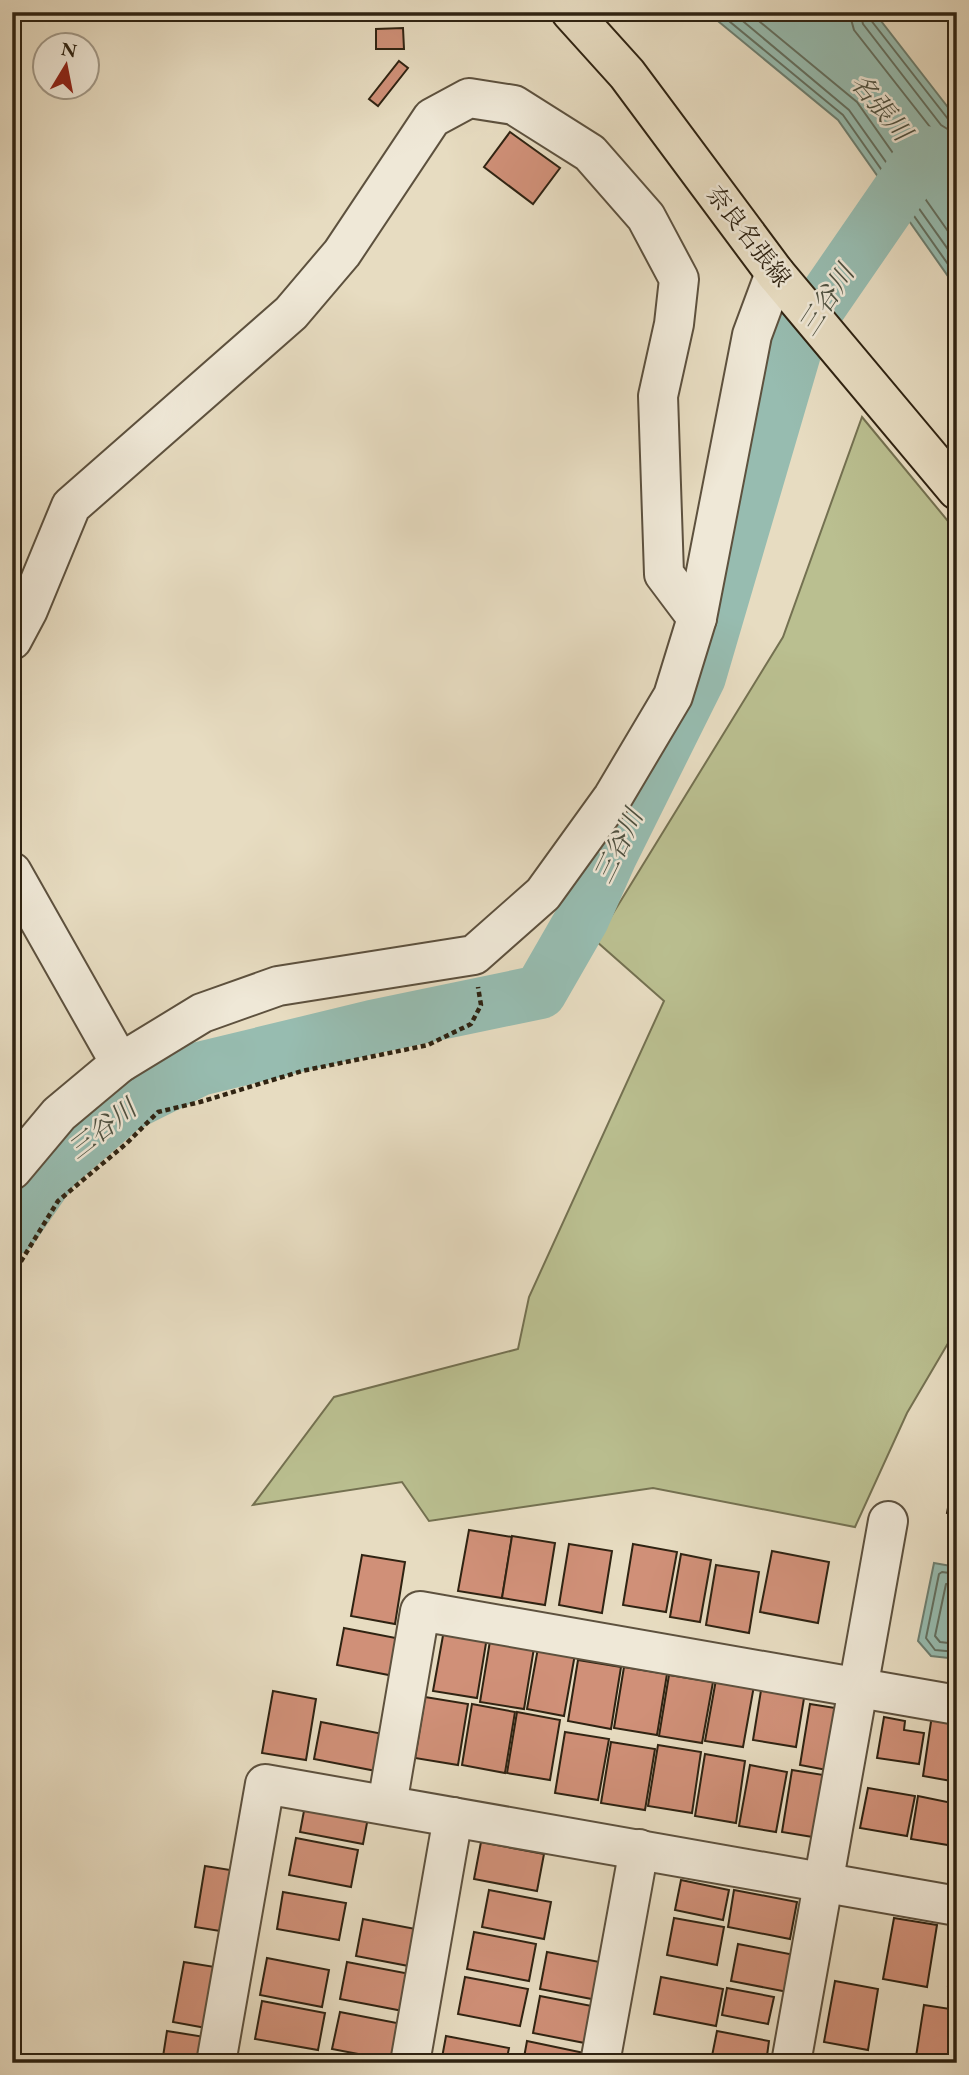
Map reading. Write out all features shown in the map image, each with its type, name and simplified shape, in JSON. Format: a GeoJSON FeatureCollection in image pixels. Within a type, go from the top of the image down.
{"type":"FeatureCollection","features":[{"type":"Feature","properties":{"kind":"main road","name":"奈良名張線"},"geometry":{"type":"LineString","coordinates":[[571,12],[628,75],[785,284],[957,489]]}},
{"type":"Feature","properties":{"kind":"street"},"geometry":{"type":"LineString","coordinates":[[12,640],[28,610],[71,506],[291,313],[342,253],[432,118],[469,98],[514,106],[590,153],[646,217],[679,279],[674,324],[658,396],[664,574],[697,618]]}},
{"type":"Feature","properties":{"kind":"street"},"geometry":{"type":"LineString","coordinates":[[12,1170],[59,1114],[120,1063],[202,1013],[278,986],[474,955],[543,894],[613,797],[673,696],[697,618],[752,335],[785,284]]}},
{"type":"Feature","properties":{"kind":"street"},"geometry":{"type":"LineString","coordinates":[[12,872],[120,1063]]}},
{"type":"Feature","properties":{"kind":"street"},"geometry":{"type":"LineString","coordinates":[[791,2063],[887,1521]]}},
{"type":"Feature","properties":{"kind":"street"},"geometry":{"type":"LineString","coordinates":[[387,1805],[420,1611],[957,1705]]}},
{"type":"Feature","properties":{"kind":"street"},"geometry":{"type":"LineString","coordinates":[[216,2063],[265,1784],[957,1906]]}},
{"type":"Feature","properties":{"kind":"street"},"geometry":{"type":"LineString","coordinates":[[410,2063],[453,1817]]}},
{"type":"Feature","properties":{"kind":"street"},"geometry":{"type":"LineString","coordinates":[[600,2063],[639,1849]]}},
{"type":"Feature","properties":{"kind":"path"},"geometry":{"type":"LineString","coordinates":[[12,1276],[58,1201],[127,1143],[158,1112],[302,1071],[428,1045],[471,1024],[481,1005]]}},
{"type":"Feature","properties":{"kind":"green space"},"geometry":{"type":"Polygon","coordinates":[[[862,417],[957,532],[957,1328],[907,1413],[855,1527],[653,1488],[429,1521],[402,1482],[253,1505],[334,1397],[518,1349],[529,1297],[664,1001],[596,941],[783,637],[862,417]]]}},
{"type":"Feature","properties":{"kind":"water","name":"名張川"},"geometry":{"type":"Polygon","coordinates":[[[707,12],[874,12],[957,119],[957,289],[838,120],[707,12]]]}},
{"type":"Feature","properties":{"kind":"water"},"geometry":{"type":"Polygon","coordinates":[[[934,1563],[957,1567],[957,1659],[931,1656],[918,1641],[934,1563]]]}},
{"type":"Feature","properties":{"kind":"building"},"geometry":{"type":"Polygon","coordinates":[[[403,28],[404,49],[376,49],[376,29],[403,28]]]}},
{"type":"Feature","properties":{"kind":"building"},"geometry":{"type":"Polygon","coordinates":[[[399,61],[408,68],[378,106],[369,99],[399,61]]]}},
{"type":"Feature","properties":{"kind":"building"},"geometry":{"type":"Polygon","coordinates":[[[510,132],[560,168],[533,204],[484,167],[510,132]]]}},
{"type":"Feature","properties":{"kind":"building"},"geometry":{"type":"Polygon","coordinates":[[[957,1461],[957,1515],[947,1513],[957,1461]]]}},
{"type":"Feature","properties":{"kind":"building"},"geometry":{"type":"Polygon","coordinates":[[[469,1530],[512,1537],[502,1598],[458,1591],[469,1530]]]}},
{"type":"Feature","properties":{"kind":"building"},"geometry":{"type":"Polygon","coordinates":[[[512,1536],[555,1543],[545,1605],[502,1598],[512,1536]]]}},
{"type":"Feature","properties":{"kind":"building"},"geometry":{"type":"Polygon","coordinates":[[[569,1544],[612,1551],[602,1613],[559,1605],[569,1544]]]}},
{"type":"Feature","properties":{"kind":"building"},"geometry":{"type":"Polygon","coordinates":[[[633,1544],[677,1552],[666,1612],[623,1605],[633,1544]]]}},
{"type":"Feature","properties":{"kind":"building"},"geometry":{"type":"Polygon","coordinates":[[[772,1551],[829,1562],[818,1623],[760,1612],[772,1551]]]}},
{"type":"Feature","properties":{"kind":"building"},"geometry":{"type":"Polygon","coordinates":[[[681,1554],[711,1560],[700,1622],[670,1617],[681,1554]]]}},
{"type":"Feature","properties":{"kind":"building"},"geometry":{"type":"Polygon","coordinates":[[[362,1555],[405,1562],[395,1624],[351,1616],[362,1555]]]}},
{"type":"Feature","properties":{"kind":"building"},"geometry":{"type":"Polygon","coordinates":[[[716,1565],[759,1572],[749,1633],[706,1625],[716,1565]]]}},
{"type":"Feature","properties":{"kind":"building"},"geometry":{"type":"Polygon","coordinates":[[[344,1628],[406,1640],[399,1677],[337,1665],[344,1628]]]}},
{"type":"Feature","properties":{"kind":"building"},"geometry":{"type":"Polygon","coordinates":[[[444,1630],[487,1637],[477,1698],[433,1691],[444,1630]]]}},
{"type":"Feature","properties":{"kind":"building"},"geometry":{"type":"Polygon","coordinates":[[[490,1641],[534,1648],[524,1709],[480,1702],[490,1641]]]}},
{"type":"Feature","properties":{"kind":"building"},"geometry":{"type":"Polygon","coordinates":[[[538,1648],[575,1654],[564,1716],[527,1709],[538,1648]]]}},
{"type":"Feature","properties":{"kind":"building"},"geometry":{"type":"Polygon","coordinates":[[[578,1660],[621,1667],[611,1729],[568,1721],[578,1660]]]}},
{"type":"Feature","properties":{"kind":"building"},"geometry":{"type":"Polygon","coordinates":[[[624,1667],[667,1674],[657,1735],[614,1728],[624,1667]]]}},
{"type":"Feature","properties":{"kind":"building"},"geometry":{"type":"Polygon","coordinates":[[[717,1674],[755,1680],[743,1747],[705,1741],[717,1674]]]}},
{"type":"Feature","properties":{"kind":"building"},"geometry":{"type":"Polygon","coordinates":[[[669,1675],[713,1682],[702,1743],[659,1736],[669,1675]]]}},
{"type":"Feature","properties":{"kind":"building"},"geometry":{"type":"Polygon","coordinates":[[[763,1678],[806,1686],[796,1747],[753,1740],[763,1678]]]}},
{"type":"Feature","properties":{"kind":"building"},"geometry":{"type":"Polygon","coordinates":[[[273,1691],[316,1699],[306,1760],[262,1753],[273,1691]]]}},
{"type":"Feature","properties":{"kind":"building"},"geometry":{"type":"Polygon","coordinates":[[[425,1697],[468,1704],[458,1765],[415,1758],[425,1697]]]}},
{"type":"Feature","properties":{"kind":"building"},"geometry":{"type":"Polygon","coordinates":[[[472,1704],[515,1712],[505,1773],[462,1765],[472,1704]]]}},
{"type":"Feature","properties":{"kind":"building"},"geometry":{"type":"Polygon","coordinates":[[[810,1704],[854,1711],[843,1773],[800,1765],[810,1704]]]}},
{"type":"Feature","properties":{"kind":"building"},"geometry":{"type":"Polygon","coordinates":[[[517,1712],[560,1720],[550,1780],[507,1773],[517,1712]]]}},
{"type":"Feature","properties":{"kind":"building"},"geometry":{"type":"Polygon","coordinates":[[[932,1715],[957,1719],[957,1782],[923,1776],[932,1715]]]}},
{"type":"Feature","properties":{"kind":"building"},"geometry":{"type":"Polygon","coordinates":[[[884,1717],[905,1721],[904,1730],[924,1733],[919,1764],[877,1758],[884,1717]]]}},
{"type":"Feature","properties":{"kind":"building"},"geometry":{"type":"Polygon","coordinates":[[[321,1722],[383,1734],[376,1771],[314,1759],[321,1722]]]}},
{"type":"Feature","properties":{"kind":"building"},"geometry":{"type":"Polygon","coordinates":[[[565,1732],[609,1739],[598,1800],[555,1793],[565,1732]]]}},
{"type":"Feature","properties":{"kind":"building"},"geometry":{"type":"Polygon","coordinates":[[[611,1742],[655,1749],[645,1810],[601,1803],[611,1742]]]}},
{"type":"Feature","properties":{"kind":"building"},"geometry":{"type":"Polygon","coordinates":[[[658,1745],[701,1752],[692,1813],[648,1806],[658,1745]]]}},
{"type":"Feature","properties":{"kind":"building"},"geometry":{"type":"Polygon","coordinates":[[[705,1754],[745,1761],[736,1823],[695,1816],[705,1754]]]}},
{"type":"Feature","properties":{"kind":"building"},"geometry":{"type":"Polygon","coordinates":[[[750,1765],[787,1772],[776,1832],[739,1826],[750,1765]]]}},
{"type":"Feature","properties":{"kind":"building"},"geometry":{"type":"Polygon","coordinates":[[[792,1770],[836,1777],[825,1839],[782,1832],[792,1770]]]}},
{"type":"Feature","properties":{"kind":"building"},"geometry":{"type":"Polygon","coordinates":[[[868,1788],[915,1796],[907,1836],[860,1828],[868,1788]]]}},
{"type":"Feature","properties":{"kind":"building"},"geometry":{"type":"Polygon","coordinates":[[[307,1795],[370,1807],[363,1844],[300,1832],[307,1795]]]}},
{"type":"Feature","properties":{"kind":"building"},"geometry":{"type":"Polygon","coordinates":[[[918,1796],[957,1804],[954,1846],[911,1839],[918,1796]]]}},
{"type":"Feature","properties":{"kind":"building"},"geometry":{"type":"Polygon","coordinates":[[[296,1838],[358,1850],[351,1887],[289,1875],[296,1838]]]}},
{"type":"Feature","properties":{"kind":"building"},"geometry":{"type":"Polygon","coordinates":[[[481,1842],[544,1854],[537,1891],[474,1879],[481,1842]]]}},
{"type":"Feature","properties":{"kind":"building"},"geometry":{"type":"Polygon","coordinates":[[[205,1866],[249,1873],[239,1934],[195,1927],[205,1866]]]}},
{"type":"Feature","properties":{"kind":"building"},"geometry":{"type":"Polygon","coordinates":[[[681,1880],[729,1890],[723,1920],[675,1910],[681,1880]]]}},
{"type":"Feature","properties":{"kind":"building"},"geometry":{"type":"Polygon","coordinates":[[[489,1890],[551,1902],[544,1939],[482,1927],[489,1890]]]}},
{"type":"Feature","properties":{"kind":"building"},"geometry":{"type":"Polygon","coordinates":[[[734,1890],[797,1902],[790,1939],[728,1927],[734,1890]]]}},
{"type":"Feature","properties":{"kind":"building"},"geometry":{"type":"Polygon","coordinates":[[[283,1892],[346,1903],[339,1940],[277,1929],[283,1892]]]}},
{"type":"Feature","properties":{"kind":"building"},"geometry":{"type":"Polygon","coordinates":[[[674,1918],[724,1927],[717,1965],[667,1955],[674,1918]]]}},
{"type":"Feature","properties":{"kind":"building"},"geometry":{"type":"Polygon","coordinates":[[[894,1918],[937,1925],[927,1987],[883,1979],[894,1918]]]}},
{"type":"Feature","properties":{"kind":"building"},"geometry":{"type":"Polygon","coordinates":[[[363,1919],[426,1931],[419,1968],[356,1956],[363,1919]]]}},
{"type":"Feature","properties":{"kind":"building"},"geometry":{"type":"Polygon","coordinates":[[[474,1932],[536,1944],[529,1981],[467,1969],[474,1932]]]}},
{"type":"Feature","properties":{"kind":"building"},"geometry":{"type":"Polygon","coordinates":[[[957,1932],[957,1988],[948,1986],[957,1932]]]}},
{"type":"Feature","properties":{"kind":"building"},"geometry":{"type":"Polygon","coordinates":[[[738,1944],[800,1956],[793,1993],[731,1981],[738,1944]]]}},
{"type":"Feature","properties":{"kind":"building"},"geometry":{"type":"Polygon","coordinates":[[[547,1952],[610,1964],[602,2001],[540,1989],[547,1952]]]}},
{"type":"Feature","properties":{"kind":"building"},"geometry":{"type":"Polygon","coordinates":[[[267,1958],[329,1970],[322,2007],[260,1995],[267,1958]]]}},
{"type":"Feature","properties":{"kind":"building"},"geometry":{"type":"Polygon","coordinates":[[[184,1962],[227,1969],[217,2030],[173,2022],[184,1962]]]}},
{"type":"Feature","properties":{"kind":"building"},"geometry":{"type":"Polygon","coordinates":[[[347,1962],[410,1974],[403,2011],[340,1999],[347,1962]]]}},
{"type":"Feature","properties":{"kind":"building"},"geometry":{"type":"Polygon","coordinates":[[[465,1977],[528,1989],[520,2026],[458,2014],[465,1977]]]}},
{"type":"Feature","properties":{"kind":"building"},"geometry":{"type":"Polygon","coordinates":[[[661,1977],[723,1989],[716,2026],[654,2014],[661,1977]]]}},
{"type":"Feature","properties":{"kind":"building"},"geometry":{"type":"Polygon","coordinates":[[[835,1981],[878,1989],[868,2050],[824,2042],[835,1981]]]}},
{"type":"Feature","properties":{"kind":"building"},"geometry":{"type":"Polygon","coordinates":[[[727,1988],[774,1997],[768,2024],[722,2015],[727,1988]]]}},
{"type":"Feature","properties":{"kind":"building"},"geometry":{"type":"Polygon","coordinates":[[[540,1996],[602,2008],[595,2045],[533,2033],[540,1996]]]}},
{"type":"Feature","properties":{"kind":"building"},"geometry":{"type":"Polygon","coordinates":[[[262,2001],[325,2013],[318,2050],[255,2039],[262,2001]]]}},
{"type":"Feature","properties":{"kind":"building"},"geometry":{"type":"Polygon","coordinates":[[[924,2005],[957,2010],[957,2063],[915,2063],[924,2005]]]}},
{"type":"Feature","properties":{"kind":"building"},"geometry":{"type":"Polygon","coordinates":[[[340,2012],[402,2024],[395,2061],[332,2049],[340,2012]]]}},
{"type":"Feature","properties":{"kind":"building"},"geometry":{"type":"Polygon","coordinates":[[[167,2031],[211,2038],[206,2063],[162,2063],[167,2031]]]}},
{"type":"Feature","properties":{"kind":"building"},"geometry":{"type":"Polygon","coordinates":[[[717,2031],[769,2041],[766,2063],[711,2061],[717,2031]]]}},
{"type":"Feature","properties":{"kind":"building"},"geometry":{"type":"Polygon","coordinates":[[[446,2036],[509,2048],[506,2063],[441,2063],[446,2036]]]}},
{"type":"Feature","properties":{"kind":"building"},"geometry":{"type":"Polygon","coordinates":[[[527,2041],[589,2054],[588,2063],[523,2063],[527,2041]]]}},
{"type":"Feature","properties":{"kind":"waterway","name":"三谷川"},"geometry":{"type":"LineString","coordinates":[[12,1228],[54,1167],[123,1107],[199,1069],[372,1027],[540,992],[582,919],[610,856],[699,677],[799,336],[925,153]]}}]}
